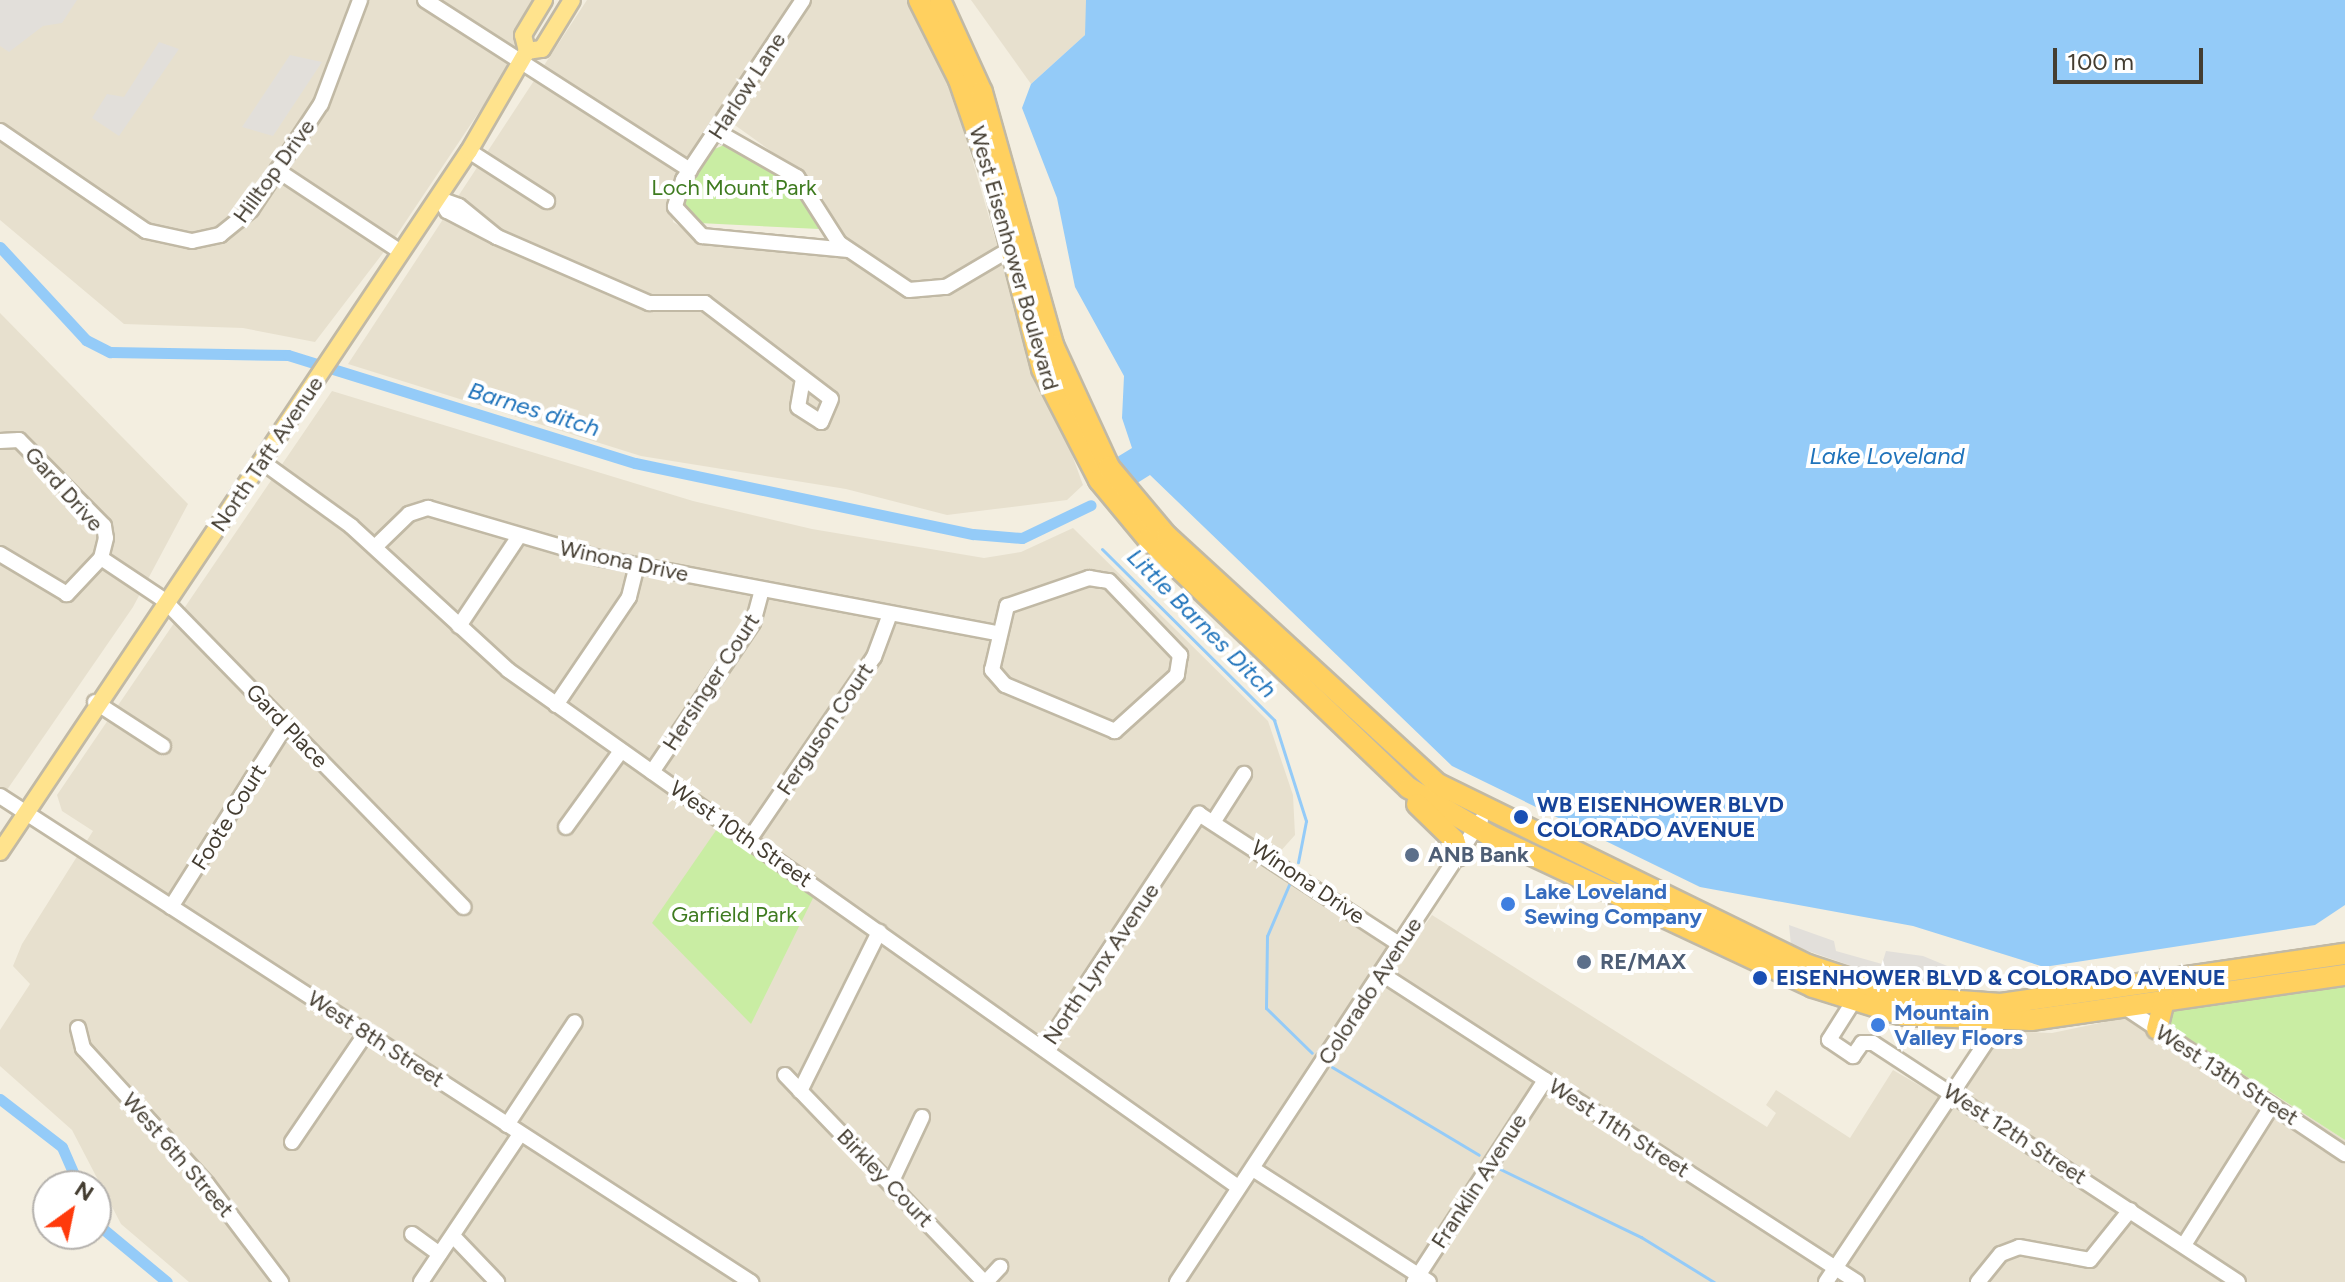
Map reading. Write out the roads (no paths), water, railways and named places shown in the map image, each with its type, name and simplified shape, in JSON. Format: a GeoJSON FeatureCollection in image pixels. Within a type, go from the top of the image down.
{"type":"FeatureCollection","features":[{"type":"Feature","properties":{"kind":"highway","name":"West Eisenhower Boulevard"},"geometry":{"type":"LineString","coordinates":[[919,0],[959,80],[1068,385],[1109,467],[1167,536],[1369,728],[1481,820],[1853,1002],[1947,1021],[1999,1023],[2335,954]]}},
{"type":"Feature","properties":{"kind":"highway","name":"West Eisenhower Boulevard"},"geometry":{"type":"LineString","coordinates":[[940,0],[982,92],[1018,244],[1042,369],[1099,480],[1148,539],[1405,785],[1808,965],[1883,991],[1977,1005],[2122,998],[2164,1000],[2345,975]]}},
{"type":"Feature","properties":{"kind":"highway"},"geometry":{"type":"LineString","coordinates":[[1405,785],[1459,855]]}},
{"type":"Feature","properties":{"kind":"highway"},"geometry":{"type":"LineString","coordinates":[[2335,954],[2345,942]]}},
{"type":"Feature","properties":{"kind":"highway"},"geometry":{"type":"LineString","coordinates":[[1853,1002],[1883,991]]}},
{"type":"Feature","properties":{"kind":"highway"},"geometry":{"type":"LineString","coordinates":[[2157,1029],[2164,1000]]}},
{"type":"Feature","properties":{"kind":"main road","name":"North Taft Avenue"},"geometry":{"type":"LineString","coordinates":[[0,852],[95,702],[439,200],[523,56],[523,35],[544,0]]}},
{"type":"Feature","properties":{"kind":"main road","name":"North Taft Avenue"},"geometry":{"type":"LineString","coordinates":[[523,56],[542,49],[572,0]]}},
{"type":"Feature","properties":{"kind":"street","name":"Hilltop Drive"},"geometry":{"type":"LineString","coordinates":[[0,131],[132,223],[176,240],[230,230],[277,170],[326,94],[360,0]]}},
{"type":"Feature","properties":{"kind":"street"},"geometry":{"type":"LineString","coordinates":[[425,0],[523,56],[690,170]]}},
{"type":"Feature","properties":{"kind":"street","name":"Harlow Lane"},"geometry":{"type":"LineString","coordinates":[[803,0],[690,170],[675,207],[693,232],[848,250]]}},
{"type":"Feature","properties":{"kind":"street"},"geometry":{"type":"LineString","coordinates":[[718,132],[809,188],[833,236],[848,250],[918,293],[946,287],[1018,244]]}},
{"type":"Feature","properties":{"kind":"street"},"geometry":{"type":"LineString","coordinates":[[469,151],[547,201]]}},
{"type":"Feature","properties":{"kind":"street"},"geometry":{"type":"LineString","coordinates":[[277,170],[401,252]]}},
{"type":"Feature","properties":{"kind":"street"},"geometry":{"type":"LineString","coordinates":[[439,200],[497,237],[649,303],[705,303],[803,378]]}},
{"type":"Feature","properties":{"kind":"street","name":"Gard Drive"},"geometry":{"type":"LineString","coordinates":[[0,441],[19,440],[104,526],[101,558]]}},
{"type":"Feature","properties":{"kind":"street","name":"West 10th Street"},"geometry":{"type":"LineString","coordinates":[[261,461],[375,547],[459,626],[556,705],[1238,1187]]}},
{"type":"Feature","properties":{"kind":"street","name":"Winona Drive"},"geometry":{"type":"LineString","coordinates":[[375,547],[422,508],[637,566],[997,633]]}},
{"type":"Feature","properties":{"kind":"street"},"geometry":{"type":"LineString","coordinates":[[459,626],[519,536]]}},
{"type":"Feature","properties":{"kind":"street"},"geometry":{"type":"LineString","coordinates":[[0,554],[67,594],[101,558]]}},
{"type":"Feature","properties":{"kind":"street","name":"Gard Place"},"geometry":{"type":"LineString","coordinates":[[101,558],[164,600],[464,907]]}},
{"type":"Feature","properties":{"kind":"street"},"geometry":{"type":"LineString","coordinates":[[556,705],[629,597],[637,566]]}},
{"type":"Feature","properties":{"kind":"street"},"geometry":{"type":"LineString","coordinates":[[1101,578],[1177,648],[1181,663],[1128,725],[1106,731],[1001,682],[991,662],[997,633],[1012,602],[1101,578]]}},
{"type":"Feature","properties":{"kind":"street","name":"Hersinger Court"},"geometry":{"type":"LineString","coordinates":[[652,772],[753,623],[762,589]]}},
{"type":"Feature","properties":{"kind":"street","name":"Ferguson Court"},"geometry":{"type":"LineString","coordinates":[[749,840],[874,657],[890,614]]}},
{"type":"Feature","properties":{"kind":"street"},"geometry":{"type":"LineString","coordinates":[[95,702],[163,746]]}},
{"type":"Feature","properties":{"kind":"street","name":"Foote Court"},"geometry":{"type":"LineString","coordinates":[[171,907],[286,725]]}},
{"type":"Feature","properties":{"kind":"street"},"geometry":{"type":"LineString","coordinates":[[566,827],[621,751]]}},
{"type":"Feature","properties":{"kind":"street"},"geometry":{"type":"LineString","coordinates":[[1214,821],[1244,774]]}},
{"type":"Feature","properties":{"kind":"street","name":"West 8th Street"},"geometry":{"type":"LineString","coordinates":[[0,796],[751,1282]]}},
{"type":"Feature","properties":{"kind":"street","name":"North Lynx Avenue"},"geometry":{"type":"LineString","coordinates":[[1044,1049],[1158,878],[1193,816],[1214,821]]}},
{"type":"Feature","properties":{"kind":"street","name":"Colorado Avenue"},"geometry":{"type":"LineString","coordinates":[[1238,1187],[1253,1169],[1481,820]]}},
{"type":"Feature","properties":{"kind":"street","name":"Winona Drive"},"geometry":{"type":"LineString","coordinates":[[1214,821],[1401,945]]}},
{"type":"Feature","properties":{"kind":"street"},"geometry":{"type":"LineString","coordinates":[[800,1091],[879,932]]}},
{"type":"Feature","properties":{"kind":"street","name":"West 11th Street"},"geometry":{"type":"LineString","coordinates":[[1382,974],[1857,1282]]}},
{"type":"Feature","properties":{"kind":"street","name":"West 13th Street"},"geometry":{"type":"LineString","coordinates":[[2122,998],[2157,1029],[2345,1154]]}},
{"type":"Feature","properties":{"kind":"street","name":"West 12th Street"},"geometry":{"type":"LineString","coordinates":[[1853,1002],[1829,1040],[1853,1056],[1862,1043],[1873,1043],[1954,1093],[2238,1282]]}},
{"type":"Feature","properties":{"kind":"street"},"geometry":{"type":"LineString","coordinates":[[507,1125],[575,1022]]}},
{"type":"Feature","properties":{"kind":"street"},"geometry":{"type":"LineString","coordinates":[[1826,1282],[1999,1023]]}},
{"type":"Feature","properties":{"kind":"street","name":"West 6th Street"},"geometry":{"type":"LineString","coordinates":[[78,1028],[83,1048],[207,1184],[281,1282]]}},
{"type":"Feature","properties":{"kind":"street"},"geometry":{"type":"LineString","coordinates":[[292,1142],[366,1033]]}},
{"type":"Feature","properties":{"kind":"street","name":"Birkley Court"},"geometry":{"type":"LineString","coordinates":[[785,1075],[985,1282],[1000,1267]]}},
{"type":"Feature","properties":{"kind":"street","name":"Franklin Avenue"},"geometry":{"type":"LineString","coordinates":[[1420,1280],[1545,1080]]}},
{"type":"Feature","properties":{"kind":"street"},"geometry":{"type":"LineString","coordinates":[[2184,1245],[2272,1105]]}},
{"type":"Feature","properties":{"kind":"street"},"geometry":{"type":"LineString","coordinates":[[891,1183],[922,1117]]}},
{"type":"Feature","properties":{"kind":"street"},"geometry":{"type":"LineString","coordinates":[[421,1282],[520,1134]]}},
{"type":"Feature","properties":{"kind":"street"},"geometry":{"type":"LineString","coordinates":[[1253,1169],[1420,1280]]}},
{"type":"Feature","properties":{"kind":"street"},"geometry":{"type":"LineString","coordinates":[[1177,1282],[1238,1187]]}},
{"type":"Feature","properties":{"kind":"street"},"geometry":{"type":"LineString","coordinates":[[1978,1282],[2001,1254],[2019,1247],[2090,1260],[2130,1210]]}},
{"type":"Feature","properties":{"kind":"street"},"geometry":{"type":"LineString","coordinates":[[412,1234],[440,1254]]}},
{"type":"Feature","properties":{"kind":"street"},"geometry":{"type":"LineString","coordinates":[[453,1236],[497,1282]]}},
{"type":"Feature","properties":{"kind":"water","name":"Lake Loveland"},"geometry":{"type":"Polygon","coordinates":[[[1086,0],[2345,0],[2345,905],[2315,925],[2044,967],[1913,926],[1700,887],[1452,766],[1150,475],[1134,485],[1114,459],[1132,448],[1122,418],[1124,376],[1075,287],[1057,198],[1022,108],[1031,84],[1085,35],[1086,0]]]}},
{"type":"Feature","properties":{"kind":"waterway","name":"Barnes ditch"},"geometry":{"type":"LineString","coordinates":[[0,247],[86,340],[110,352],[288,355],[635,463],[973,534],[1022,538],[1091,505]]}},
{"type":"Feature","properties":{"kind":"waterway","name":"Little Barnes Ditch"},"geometry":{"type":"LineString","coordinates":[[1102,549],[1274,720],[1306,821],[1298,862]]}},
{"type":"Feature","properties":{"kind":"waterway","name":"Little Barnes Ditch"},"geometry":{"type":"LineString","coordinates":[[1291,880],[1267,936],[1266,1008],[1312,1053]]}},
{"type":"Feature","properties":{"kind":"waterway","name":"Little Barnes Ditch"},"geometry":{"type":"LineString","coordinates":[[1332,1067],[1479,1155]]}},
{"type":"Feature","properties":{"kind":"waterway"},"geometry":{"type":"LineString","coordinates":[[0,1099],[62,1147],[72,1170]]}},
{"type":"Feature","properties":{"kind":"waterway","name":"Little Barnes Ditch"},"geometry":{"type":"LineString","coordinates":[[1498,1168],[1641,1237],[1714,1282]]}},
{"type":"Feature","properties":{"kind":"waterway"},"geometry":{"type":"LineString","coordinates":[[112,1236],[167,1282]]}},
{"type":"Feature","properties":{"kind":"place","name":"WB EISENHOWER BLVD COLORADO AVENUE"},"geometry":{"type":"Point","coordinates":[1521,817]}},
{"type":"Feature","properties":{"kind":"place","name":"ANB Bank"},"geometry":{"type":"Point","coordinates":[1412,855]}},
{"type":"Feature","properties":{"kind":"place","name":"Lake Loveland Sewing Company"},"geometry":{"type":"Point","coordinates":[1508,904]}},
{"type":"Feature","properties":{"kind":"place","name":"RE/MAX"},"geometry":{"type":"Point","coordinates":[1584,962]}},
{"type":"Feature","properties":{"kind":"place","name":"EISENHOWER BLVD & COLORADO AVENUE"},"geometry":{"type":"Point","coordinates":[1760,978]}},
{"type":"Feature","properties":{"kind":"place","name":"Mountain Valley Floors"},"geometry":{"type":"Point","coordinates":[1878,1025]}},
{"type":"Feature","properties":{"kind":"park label","name":"Loch Mount Park"},"geometry":{"type":"Point","coordinates":[734,188]}},
{"type":"Feature","properties":{"kind":"park label","name":"Garfield Park"},"geometry":{"type":"Point","coordinates":[734,915]}}]}
